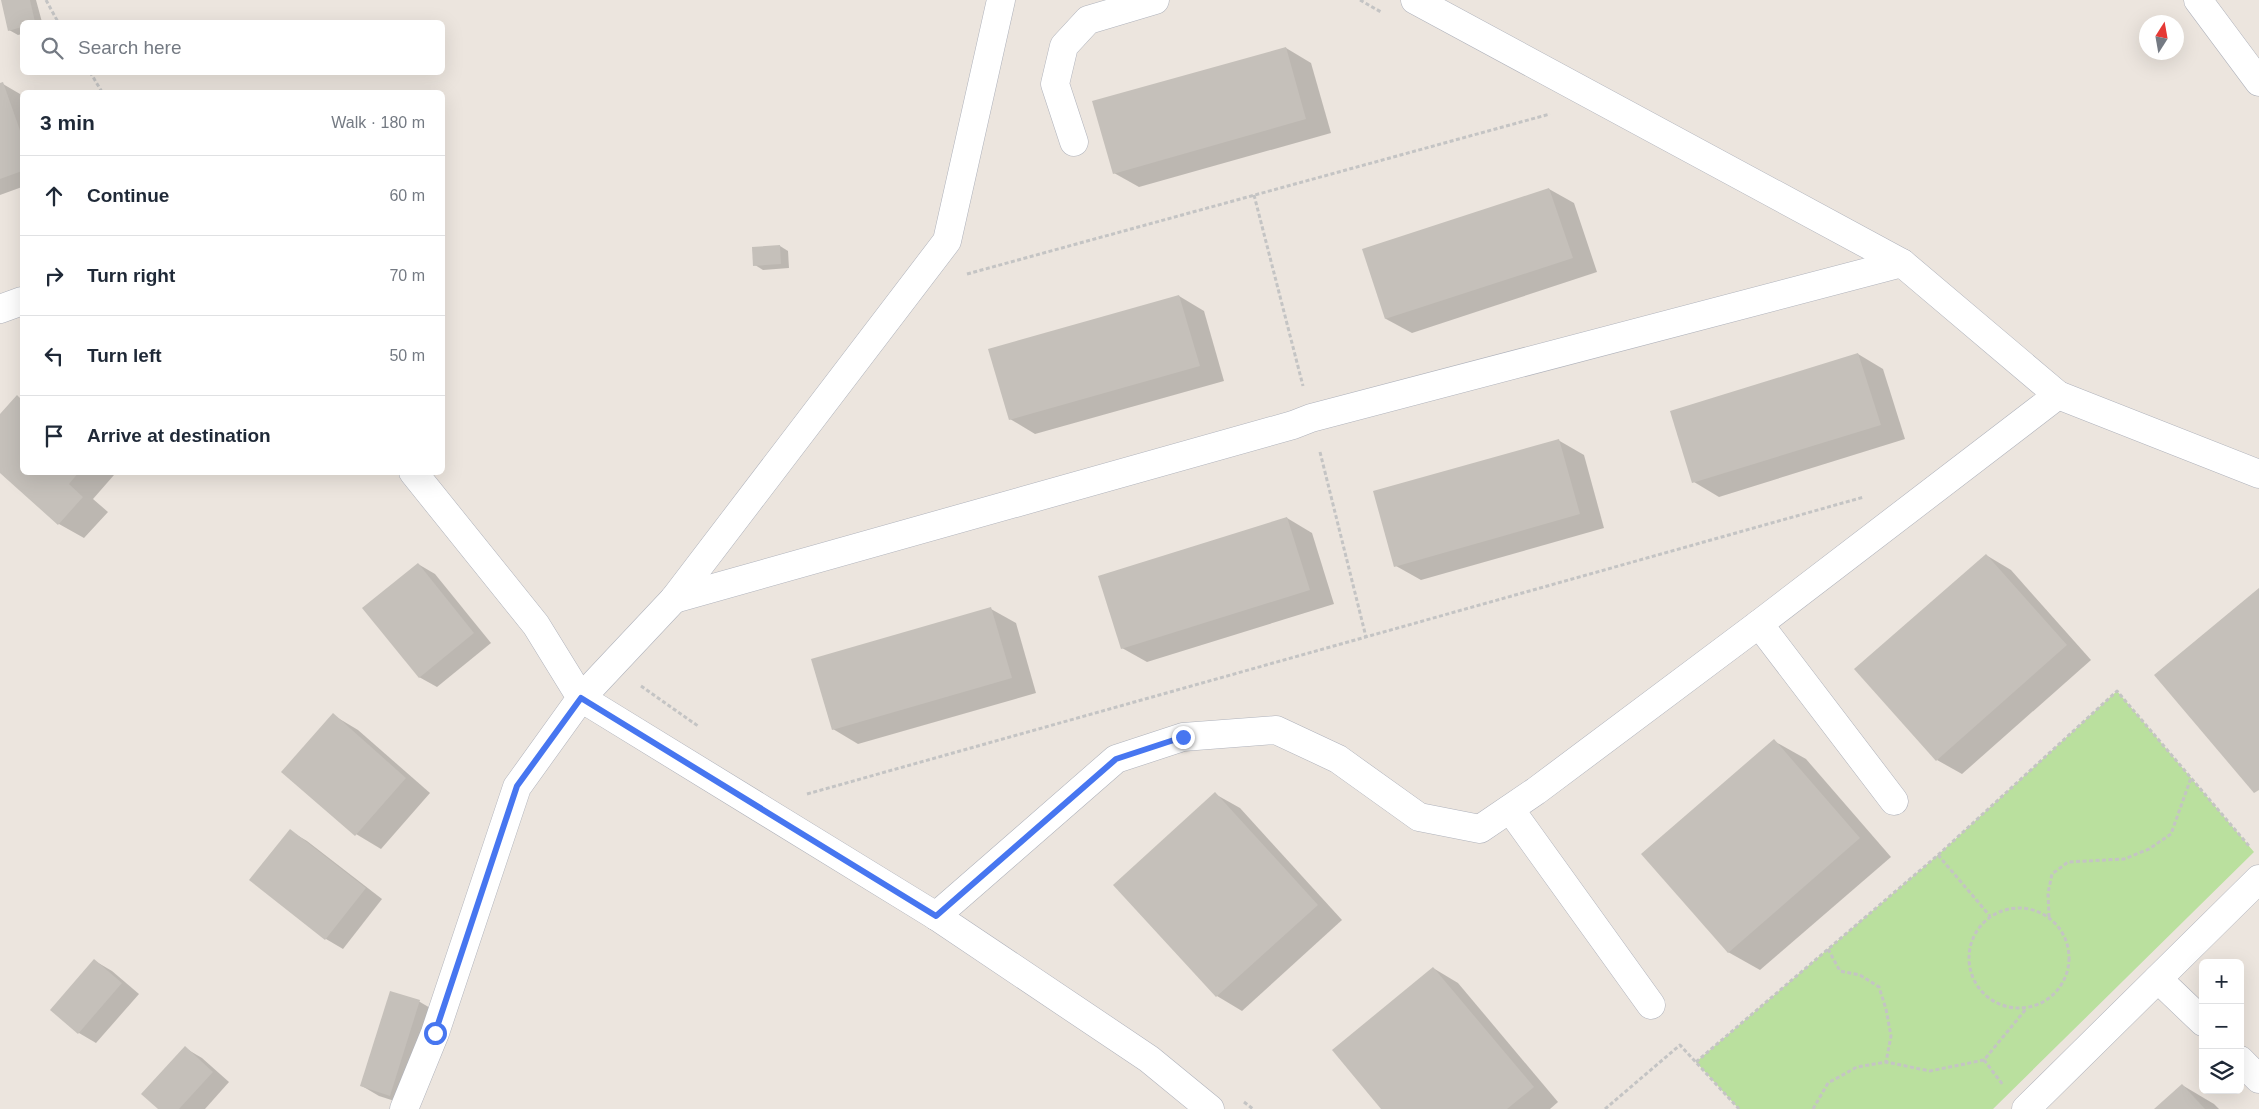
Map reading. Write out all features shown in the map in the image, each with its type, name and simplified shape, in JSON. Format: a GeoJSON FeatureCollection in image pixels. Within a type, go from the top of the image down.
{"type":"FeatureCollection","features":[{"type":"Feature","properties":{"kind":"street"},"geometry":{"type":"LineString","coordinates":[[404,1109],[435,1033],[517,786],[581,698],[674,598],[946,241],[1001,0]]}},
{"type":"Feature","properties":{"kind":"street"},"geometry":{"type":"LineString","coordinates":[[1074,142],[1056,84],[1064,46],[1088,20],[1155,0]]}},
{"type":"Feature","properties":{"kind":"street"},"geometry":{"type":"LineString","coordinates":[[1415,0],[1902,264],[2058,395],[2259,474]]}},
{"type":"Feature","properties":{"kind":"street"},"geometry":{"type":"LineString","coordinates":[[2198,0],[2259,82]]}},
{"type":"Feature","properties":{"kind":"street"},"geometry":{"type":"LineString","coordinates":[[674,598],[1293,425],[1311,418],[1902,264]]}},
{"type":"Feature","properties":{"kind":"street"},"geometry":{"type":"LineString","coordinates":[[0,309],[20,301]]}},
{"type":"Feature","properties":{"kind":"street"},"geometry":{"type":"LineString","coordinates":[[936,916],[1116,759],[1183,737],[1276,730],[1338,759],[1419,817],[1480,829],[1510,809],[1759,624],[2058,395]]}},
{"type":"Feature","properties":{"kind":"street"},"geometry":{"type":"LineString","coordinates":[[415,475],[536,625],[581,698],[936,916],[1149,1059],[1210,1109]]}},
{"type":"Feature","properties":{"kind":"street"},"geometry":{"type":"LineString","coordinates":[[1759,624],[1894,801]]}},
{"type":"Feature","properties":{"kind":"street"},"geometry":{"type":"LineString","coordinates":[[1510,809],[1651,1005]]}},
{"type":"Feature","properties":{"kind":"street"},"geometry":{"type":"LineString","coordinates":[[2026,1109],[2259,879]]}},
{"type":"Feature","properties":{"kind":"street"},"geometry":{"type":"LineString","coordinates":[[2158,979],[2199,1018]]}},
{"type":"Feature","properties":{"kind":"street"},"geometry":{"type":"LineString","coordinates":[[2244,1064],[2259,1079]]}},
{"type":"Feature","properties":{"kind":"path"},"geometry":{"type":"LineString","coordinates":[[46,0],[57,20]]}},
{"type":"Feature","properties":{"kind":"path"},"geometry":{"type":"LineString","coordinates":[[1360,0],[1386,14]]}},
{"type":"Feature","properties":{"kind":"path"},"geometry":{"type":"LineString","coordinates":[[92,75],[101,90]]}},
{"type":"Feature","properties":{"kind":"path"},"geometry":{"type":"LineString","coordinates":[[960,276],[1560,111]]}},
{"type":"Feature","properties":{"kind":"path"},"geometry":{"type":"LineString","coordinates":[[809,801],[801,796],[1871,495]]}},
{"type":"Feature","properties":{"kind":"path"},"geometry":{"type":"LineString","coordinates":[[646,679],[640,687],[705,730]]}},
{"type":"Feature","properties":{"kind":"path"},"geometry":{"type":"LineString","coordinates":[[1696,1062],[1938,855],[2117,691],[2254,852]]}},
{"type":"Feature","properties":{"kind":"path"},"geometry":{"type":"LineString","coordinates":[[2050,917],[2048,893],[2052,874],[2068,862],[2124,859],[2149,849],[2171,834],[2191,778]]}},
{"type":"Feature","properties":{"kind":"path"},"geometry":{"type":"LineString","coordinates":[[1938,855],[1990,916]]}},
{"type":"Feature","properties":{"kind":"path"},"geometry":{"type":"LineString","coordinates":[[2006,908],[2024,908],[2050,917],[2062,930],[2067,942],[2070,958],[2066,976],[2057,991],[2043,1002],[2026,1008],[2009,1008],[1985,995],[1970,972],[1968,954],[1972,937],[1982,922],[1990,916],[2006,908]]}},
{"type":"Feature","properties":{"kind":"path"},"geometry":{"type":"LineString","coordinates":[[1828,949],[1840,970],[1860,974],[1879,987],[1886,1009],[1891,1036],[1886,1062]]}},
{"type":"Feature","properties":{"kind":"path"},"geometry":{"type":"LineString","coordinates":[[1813,1109],[1828,1083],[1857,1066],[1886,1062],[1930,1071],[1984,1060],[2026,1008]]}},
{"type":"Feature","properties":{"kind":"path"},"geometry":{"type":"LineString","coordinates":[[1605,1109],[1680,1045],[1739,1109]]}},
{"type":"Feature","properties":{"kind":"path"},"geometry":{"type":"LineString","coordinates":[[1984,1060],[2004,1087]]}},
{"type":"Feature","properties":{"kind":"green space"},"geometry":{"type":"Polygon","coordinates":[[[2117,691],[2254,852],[1993,1109],[1739,1109],[1696,1062],[1938,855],[2117,691]]]}},
{"type":"Feature","properties":{"kind":"building"},"geometry":{"type":"Polygon","coordinates":[[[1,0],[30,0],[35,20],[20,20],[20,28],[8,31],[1,0]]]}},
{"type":"Feature","properties":{"kind":"building"},"geometry":{"type":"Polygon","coordinates":[[[1286,47],[1306,119],[1113,174],[1092,101],[1286,47]]]}},
{"type":"Feature","properties":{"kind":"building"},"geometry":{"type":"Polygon","coordinates":[[[3,82],[20,130],[20,172],[0,179],[0,83],[3,82]]]}},
{"type":"Feature","properties":{"kind":"building"},"geometry":{"type":"Polygon","coordinates":[[[1549,188],[1573,258],[1385,319],[1362,249],[1549,188]]]}},
{"type":"Feature","properties":{"kind":"building"},"geometry":{"type":"Polygon","coordinates":[[[780,245],[781,264],[753,266],[752,247],[780,245]]]}},
{"type":"Feature","properties":{"kind":"building"},"geometry":{"type":"Polygon","coordinates":[[[1179,295],[1200,366],[1009,420],[988,349],[1179,295]]]}},
{"type":"Feature","properties":{"kind":"building"},"geometry":{"type":"Polygon","coordinates":[[[1858,353],[1881,425],[1692,483],[1670,411],[1858,353]]]}},
{"type":"Feature","properties":{"kind":"building"},"geometry":{"type":"Polygon","coordinates":[[[17,395],[20,398],[20,475],[76,475],[69,484],[83,497],[58,525],[0,473],[0,414],[17,395]]]}},
{"type":"Feature","properties":{"kind":"building"},"geometry":{"type":"Polygon","coordinates":[[[1559,439],[1580,514],[1394,567],[1373,491],[1559,439]]]}},
{"type":"Feature","properties":{"kind":"building"},"geometry":{"type":"Polygon","coordinates":[[[1287,517],[1310,590],[1121,649],[1098,576],[1287,517]]]}},
{"type":"Feature","properties":{"kind":"building"},"geometry":{"type":"Polygon","coordinates":[[[1986,554],[2067,645],[1936,761],[1854,669],[1986,554]]]}},
{"type":"Feature","properties":{"kind":"building"},"geometry":{"type":"Polygon","coordinates":[[[418,563],[474,633],[419,678],[362,608],[418,563]]]}},
{"type":"Feature","properties":{"kind":"building"},"geometry":{"type":"Polygon","coordinates":[[[2259,588],[2259,790],[2254,793],[2154,675],[2259,588]]]}},
{"type":"Feature","properties":{"kind":"building"},"geometry":{"type":"Polygon","coordinates":[[[991,607],[1012,678],[832,730],[811,659],[991,607]]]}},
{"type":"Feature","properties":{"kind":"building"},"geometry":{"type":"Polygon","coordinates":[[[333,713],[406,778],[355,836],[281,772],[333,713]]]}},
{"type":"Feature","properties":{"kind":"building"},"geometry":{"type":"Polygon","coordinates":[[[1774,739],[1860,838],[1728,953],[1641,854],[1774,739]]]}},
{"type":"Feature","properties":{"kind":"building"},"geometry":{"type":"Polygon","coordinates":[[[1215,792],[1318,905],[1216,997],[1113,885],[1215,792]]]}},
{"type":"Feature","properties":{"kind":"building"},"geometry":{"type":"Polygon","coordinates":[[[290,829],[366,888],[325,940],[249,880],[290,829]]]}},
{"type":"Feature","properties":{"kind":"building"},"geometry":{"type":"Polygon","coordinates":[[[94,959],[122,983],[78,1034],[50,1010],[94,959]]]}},
{"type":"Feature","properties":{"kind":"building"},"geometry":{"type":"Polygon","coordinates":[[[1433,967],[1534,1087],[1507,1109],[1381,1109],[1332,1050],[1433,967]]]}},
{"type":"Feature","properties":{"kind":"building"},"geometry":{"type":"Polygon","coordinates":[[[390,991],[420,1000],[390,1096],[360,1086],[390,991]]]}},
{"type":"Feature","properties":{"kind":"building"},"geometry":{"type":"Polygon","coordinates":[[[185,1046],[213,1072],[179,1109],[158,1109],[141,1094],[185,1046]]]}},
{"type":"Feature","properties":{"kind":"building"},"geometry":{"type":"Polygon","coordinates":[[[2182,1084],[2205,1109],[2154,1109],[2182,1084]]]}},
{"type":"Feature","properties":{"kind":"route"},"geometry":{"type":"LineString","coordinates":[[435,1033],[517,786],[581,698],[936,916],[1116,759],[1183,737]]}}]}
